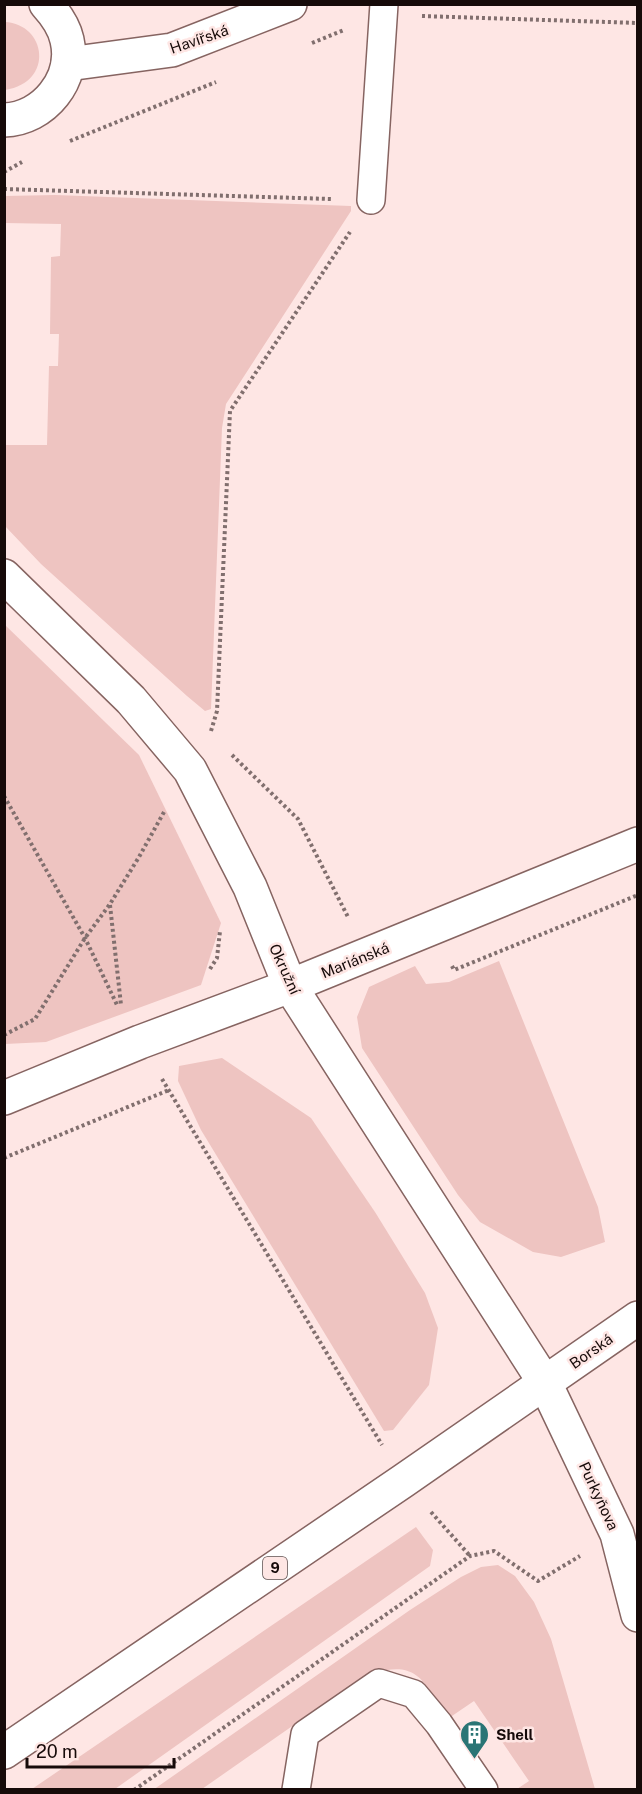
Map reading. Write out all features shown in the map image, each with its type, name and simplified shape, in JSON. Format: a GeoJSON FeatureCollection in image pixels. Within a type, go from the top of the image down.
{"type":"FeatureCollection","features":[{"type":"Feature","properties":{"kind":"street"},"geometry":{"type":"LineString","coordinates":[[4,120],[15,120],[40,109],[59,89],[68,64],[67,40],[58,18],[46,4]]}},
{"type":"Feature","properties":{"kind":"street","name":"Havířská"},"geometry":{"type":"LineString","coordinates":[[68,64],[172,50],[290,4]]}},
{"type":"Feature","properties":{"kind":"street","name":"Okružní"},"geometry":{"type":"LineString","coordinates":[[4,576],[131,700],[190,770],[250,888],[290,986],[545,1383]]}},
{"type":"Feature","properties":{"kind":"street","name":"Mariánská"},"geometry":{"type":"LineString","coordinates":[[4,1098],[140,1042],[290,986],[638,844]]}},
{"type":"Feature","properties":{"kind":"street","name":"Borská"},"geometry":{"type":"LineString","coordinates":[[545,1383],[638,1318]]}},
{"type":"Feature","properties":{"kind":"street","name":"9"},"geometry":{"type":"LineString","coordinates":[[4,1752],[545,1383]]}},
{"type":"Feature","properties":{"kind":"street","name":"Purkyňova"},"geometry":{"type":"LineString","coordinates":[[545,1383],[617,1533],[638,1615]]}},
{"type":"Feature","properties":{"kind":"lane"},"geometry":{"type":"LineString","coordinates":[[371,200],[384,9]]}},
{"type":"Feature","properties":{"kind":"lane"},"geometry":{"type":"LineString","coordinates":[[296,1790],[305,1734],[379,1683],[414,1694],[439,1724],[484,1790]]}},
{"type":"Feature","properties":{"kind":"path"},"geometry":{"type":"LineString","coordinates":[[306,46],[384,9],[638,23]]}},
{"type":"Feature","properties":{"kind":"path"},"geometry":{"type":"LineString","coordinates":[[64,144],[218,81]]}},
{"type":"Feature","properties":{"kind":"path"},"geometry":{"type":"LineString","coordinates":[[4,172],[31,157]]}},
{"type":"Feature","properties":{"kind":"path"},"geometry":{"type":"LineString","coordinates":[[4,189],[371,200]]}},
{"type":"Feature","properties":{"kind":"path"},"geometry":{"type":"LineString","coordinates":[[202,726],[210,733],[217,711],[230,411],[371,200]]}},
{"type":"Feature","properties":{"kind":"path"},"geometry":{"type":"LineString","coordinates":[[226,749],[298,819],[348,917]]}},
{"type":"Feature","properties":{"kind":"path"},"geometry":{"type":"LineString","coordinates":[[4,1035],[35,1019],[85,938],[110,904],[190,770]]}},
{"type":"Feature","properties":{"kind":"path"},"geometry":{"type":"LineString","coordinates":[[4,796],[85,938],[122,1015],[110,904]]}},
{"type":"Feature","properties":{"kind":"path"},"geometry":{"type":"LineString","coordinates":[[217,958],[221,923]]}},
{"type":"Feature","properties":{"kind":"path"},"geometry":{"type":"LineString","coordinates":[[140,1042],[404,1481],[470,1556]]}},
{"type":"Feature","properties":{"kind":"path"},"geometry":{"type":"LineString","coordinates":[[4,1158],[169,1090]]}},
{"type":"Feature","properties":{"kind":"path"},"geometry":{"type":"LineString","coordinates":[[134,1790],[470,1556],[494,1551],[538,1581],[617,1533]]}},
{"type":"Feature","properties":{"kind":"shaded area"},"geometry":{"type":"Polygon","coordinates":[[[5,22],[19,25],[29,32],[36,42],[39,54],[38,65],[32,76],[21,85],[5,90],[5,22]]]}},
{"type":"Feature","properties":{"kind":"shaded area"},"geometry":{"type":"Polygon","coordinates":[[[55,195],[351,206],[351,211],[226,404],[222,428],[211,709],[205,711],[41,564],[5,526],[5,445],[47,445],[49,366],[58,366],[59,334],[50,334],[51,257],[60,256],[61,224],[5,223],[5,196],[55,195]]]}},
{"type":"Feature","properties":{"kind":"shaded area"},"geometry":{"type":"Polygon","coordinates":[[[4,624],[139,755],[221,923],[201,985],[46,1042],[5,1044],[4,624]]]}},
{"type":"Feature","properties":{"kind":"shaded area"},"geometry":{"type":"Polygon","coordinates":[[[499,961],[598,1207],[605,1242],[561,1257],[533,1252],[480,1222],[458,1195],[362,1048],[357,1017],[369,987],[415,966],[426,984],[449,982],[499,961]]]}},
{"type":"Feature","properties":{"kind":"shaded area"},"geometry":{"type":"Polygon","coordinates":[[[222,1058],[311,1118],[375,1212],[425,1293],[438,1328],[429,1385],[393,1430],[384,1431],[201,1130],[178,1081],[179,1066],[222,1058]]]}},
{"type":"Feature","properties":{"kind":"shaded area"},"geometry":{"type":"Polygon","coordinates":[[[416,1527],[433,1550],[430,1566],[115,1789],[32,1789],[416,1527]]]}},
{"type":"Feature","properties":{"kind":"shaded area"},"geometry":{"type":"Polygon","coordinates":[[[498,1565],[515,1576],[534,1602],[551,1639],[595,1789],[517,1789],[529,1781],[474,1701],[449,1718],[421,1679],[410,1672],[395,1669],[379,1672],[357,1681],[202,1789],[153,1790],[410,1610],[461,1577],[481,1567],[498,1565]]]}},
{"type":"Feature","properties":{"kind":"place","name":"Shell"},"geometry":{"type":"Point","coordinates":[475,1760]}}]}
